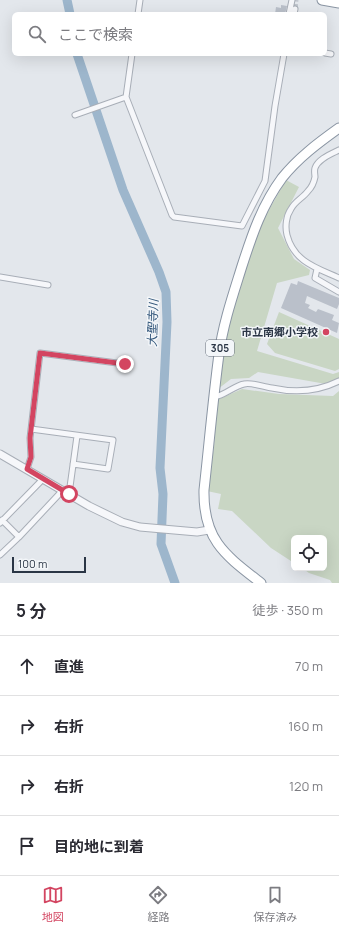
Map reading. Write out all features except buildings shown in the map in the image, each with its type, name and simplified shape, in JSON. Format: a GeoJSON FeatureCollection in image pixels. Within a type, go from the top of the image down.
{"type":"FeatureCollection","features":[{"type":"Feature","properties":{"kind":"highway"},"geometry":{"type":"LineString","coordinates":[[322,0],[339,3]]}},
{"type":"Feature","properties":{"kind":"highway","name":"305"},"geometry":{"type":"LineString","coordinates":[[261,583],[224,552],[209,530],[204,512],[204,490],[219,354],[226,320],[257,222],[274,190],[290,169],[317,144],[339,128]]}},
{"type":"Feature","properties":{"kind":"street"},"geometry":{"type":"LineString","coordinates":[[138,12],[140,0]]}},
{"type":"Feature","properties":{"kind":"street"},"geometry":{"type":"LineString","coordinates":[[289,12],[292,0]]}},
{"type":"Feature","properties":{"kind":"street"},"geometry":{"type":"LineString","coordinates":[[132,56],[126,97],[172,215],[174,217],[242,226],[265,181],[284,56]]}},
{"type":"Feature","properties":{"kind":"street"},"geometry":{"type":"LineString","coordinates":[[75,115],[126,97]]}},
{"type":"Feature","properties":{"kind":"street"},"geometry":{"type":"LineString","coordinates":[[339,150],[324,158],[315,168],[314,178],[310,188],[290,209],[286,230],[288,241],[292,250],[305,262],[317,269],[339,278]]}},
{"type":"Feature","properties":{"kind":"street"},"geometry":{"type":"LineString","coordinates":[[317,269],[315,278],[339,292]]}},
{"type":"Feature","properties":{"kind":"street"},"geometry":{"type":"LineString","coordinates":[[0,277],[48,285]]}},
{"type":"Feature","properties":{"kind":"street"},"geometry":{"type":"LineString","coordinates":[[27,469],[31,457],[31,429],[40,353],[125,364]]}},
{"type":"Feature","properties":{"kind":"street"},"geometry":{"type":"LineString","coordinates":[[215,394],[218,396],[222,395],[244,384],[298,391],[329,387],[339,381]]}},
{"type":"Feature","properties":{"kind":"street"},"geometry":{"type":"LineString","coordinates":[[31,429],[113,440],[108,469],[73,464]]}},
{"type":"Feature","properties":{"kind":"street"},"geometry":{"type":"LineString","coordinates":[[0,555],[66,492],[73,464],[77,436]]}},
{"type":"Feature","properties":{"kind":"street"},"geometry":{"type":"LineString","coordinates":[[0,454],[108,516],[130,525],[197,532],[209,530]]}},
{"type":"Feature","properties":{"kind":"street"},"geometry":{"type":"LineString","coordinates":[[19,537],[1,520],[43,479]]}},
{"type":"Feature","properties":{"kind":"green space"},"geometry":{"type":"Polygon","coordinates":[[[286,180],[299,187],[278,228],[294,259],[310,270],[309,275],[277,283],[257,351],[333,374],[339,372],[339,379],[326,384],[258,372],[249,378],[231,379],[218,389],[226,325],[254,236],[286,180]]]}},
{"type":"Feature","properties":{"kind":"green space"},"geometry":{"type":"Polygon","coordinates":[[[279,312],[339,339],[339,369],[335,371],[275,353],[267,344],[279,312]]]}},
{"type":"Feature","properties":{"kind":"green space"},"geometry":{"type":"Polygon","coordinates":[[[242,389],[279,394],[333,396],[339,391],[339,583],[332,583],[330,580],[306,571],[327,571],[327,535],[291,535],[291,561],[271,548],[232,511],[218,509],[221,494],[207,491],[214,447],[217,400],[242,389]]]}},
{"type":"Feature","properties":{"kind":"waterway","name":"大聖寺川"},"geometry":{"type":"LineString","coordinates":[[67,0],[70,12]]}},
{"type":"Feature","properties":{"kind":"waterway","name":"大聖寺川"},"geometry":{"type":"LineString","coordinates":[[78,56],[123,190],[159,272],[166,292],[167,322],[160,468],[163,494],[161,544],[175,583]]}},
{"type":"Feature","properties":{"kind":"tunnel"},"geometry":{"type":"LineString","coordinates":[[295,9],[296,0]]}},
{"type":"Feature","properties":{"kind":"place","name":"市立南郷小学校"},"geometry":{"type":"Point","coordinates":[326,332]}},
{"type":"Feature","properties":{"kind":"route"},"geometry":{"type":"LineString","coordinates":[[69,494],[27,469],[31,457],[30,438],[40,353],[125,364]]}}]}
